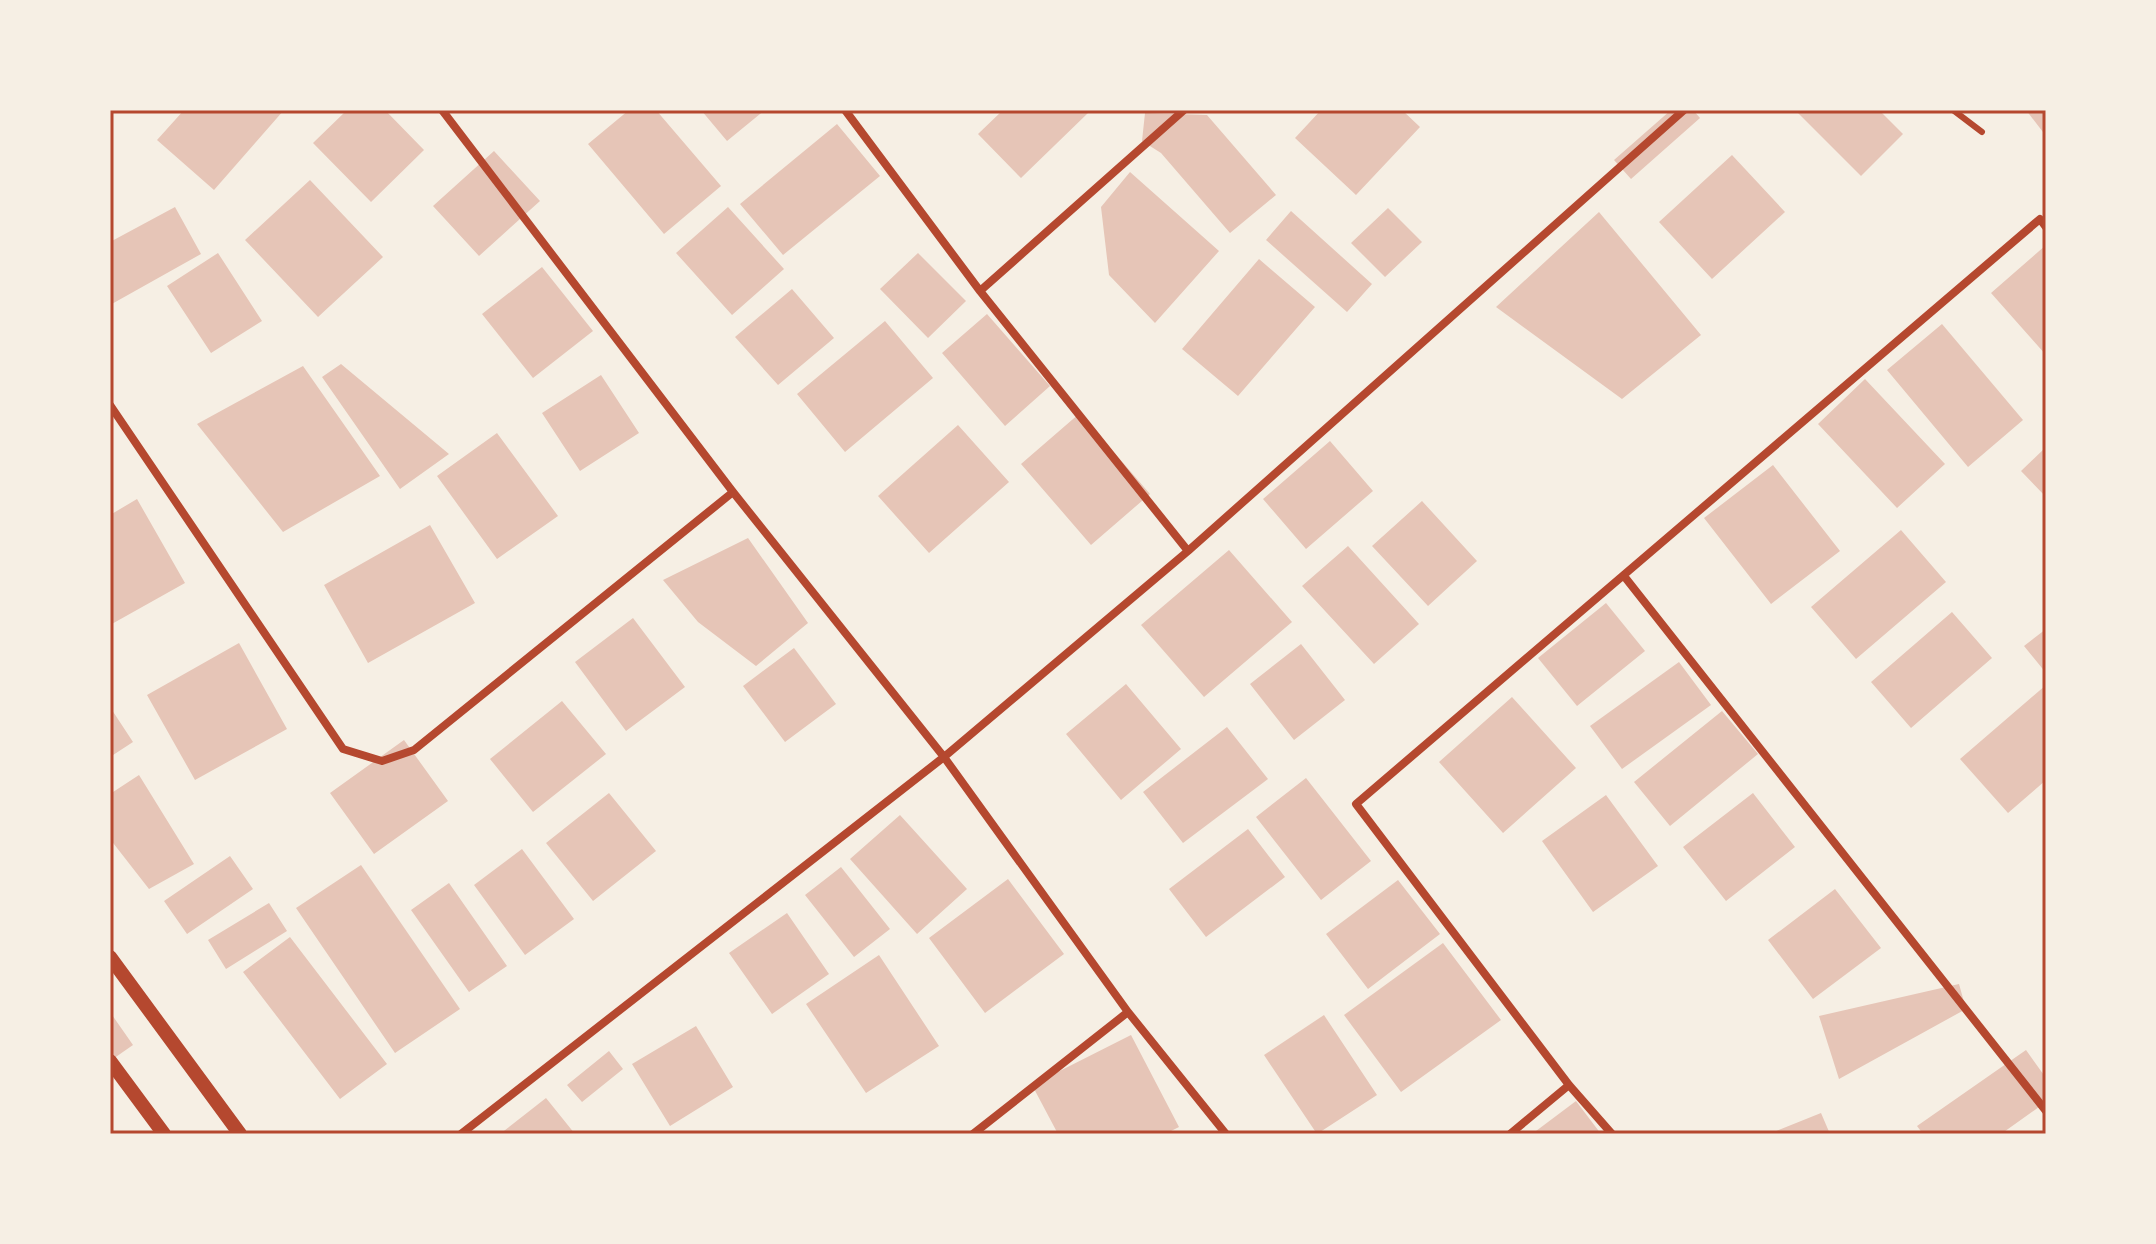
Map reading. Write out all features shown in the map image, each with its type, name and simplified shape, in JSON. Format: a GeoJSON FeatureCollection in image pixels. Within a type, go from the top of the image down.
{"type":"FeatureCollection","features":[{"type":"Feature","properties":{"kind":"street"},"geometry":{"type":"LineString","coordinates":[[442,110],[733,492],[944,757],[1128,1012],[1226,1134]]}},
{"type":"Feature","properties":{"kind":"street"},"geometry":{"type":"LineString","coordinates":[[845,110],[980,291],[1188,551]]}},
{"type":"Feature","properties":{"kind":"street"},"geometry":{"type":"LineString","coordinates":[[980,291],[1184,110]]}},
{"type":"Feature","properties":{"kind":"street"},"geometry":{"type":"LineString","coordinates":[[461,1134],[944,757],[1188,551],[1684,110]]}},
{"type":"Feature","properties":{"kind":"street"},"geometry":{"type":"LineString","coordinates":[[1612,1134],[1569,1085],[1356,804],[2040,219],[2046,227]]}},
{"type":"Feature","properties":{"kind":"street"},"geometry":{"type":"LineString","coordinates":[[110,405],[343,749],[382,761],[414,750],[733,492]]}},
{"type":"Feature","properties":{"kind":"street"},"geometry":{"type":"LineString","coordinates":[[1624,576],[2046,1111]]}},
{"type":"Feature","properties":{"kind":"street"},"geometry":{"type":"LineString","coordinates":[[110,957],[240,1134]]}},
{"type":"Feature","properties":{"kind":"street"},"geometry":{"type":"LineString","coordinates":[[973,1134],[1128,1012]]}},
{"type":"Feature","properties":{"kind":"street"},"geometry":{"type":"LineString","coordinates":[[110,1061],[164,1134]]}},
{"type":"Feature","properties":{"kind":"street"},"geometry":{"type":"LineString","coordinates":[[1510,1134],[1569,1085]]}},
{"type":"Feature","properties":{"kind":"lane"},"geometry":{"type":"LineString","coordinates":[[1953,110],[1982,132]]}},
{"type":"Feature","properties":{"kind":"building"},"geometry":{"type":"Polygon","coordinates":[[[184,110],[284,110],[214,190],[157,140],[184,110]]]}},
{"type":"Feature","properties":{"kind":"building"},"geometry":{"type":"Polygon","coordinates":[[[347,110],[385,110],[424,150],[371,202],[313,143],[347,110]]]}},
{"type":"Feature","properties":{"kind":"building"},"geometry":{"type":"Polygon","coordinates":[[[629,110],[656,110],[721,186],[664,234],[588,144],[629,110]]]}},
{"type":"Feature","properties":{"kind":"building"},"geometry":{"type":"Polygon","coordinates":[[[701,110],[765,110],[727,141],[701,110]]]}},
{"type":"Feature","properties":{"kind":"building"},"geometry":{"type":"Polygon","coordinates":[[[1003,110],[1085,110],[1088,113],[1021,178],[978,134],[1003,110]]]}},
{"type":"Feature","properties":{"kind":"building"},"geometry":{"type":"Polygon","coordinates":[[[1321,110],[1402,110],[1420,127],[1356,195],[1295,138],[1321,110]]]}},
{"type":"Feature","properties":{"kind":"building"},"geometry":{"type":"Polygon","coordinates":[[[1671,110],[1693,110],[1700,118],[1631,179],[1614,160],[1671,110]]]}},
{"type":"Feature","properties":{"kind":"building"},"geometry":{"type":"Polygon","coordinates":[[[1795,110],[1879,110],[1903,134],[1861,176],[1795,110]]]}},
{"type":"Feature","properties":{"kind":"building"},"geometry":{"type":"Polygon","coordinates":[[[2026,110],[2046,110],[2046,136],[2026,110]]]}},
{"type":"Feature","properties":{"kind":"building"},"geometry":{"type":"Polygon","coordinates":[[[1145,113],[1207,115],[1276,195],[1230,233],[1161,153],[1142,141],[1145,113]]]}},
{"type":"Feature","properties":{"kind":"building"},"geometry":{"type":"Polygon","coordinates":[[[837,124],[880,176],[783,255],[740,204],[837,124]]]}},
{"type":"Feature","properties":{"kind":"building"},"geometry":{"type":"Polygon","coordinates":[[[494,151],[540,201],[479,256],[433,206],[494,151]]]}},
{"type":"Feature","properties":{"kind":"building"},"geometry":{"type":"Polygon","coordinates":[[[1732,155],[1785,212],[1712,279],[1659,222],[1732,155]]]}},
{"type":"Feature","properties":{"kind":"building"},"geometry":{"type":"Polygon","coordinates":[[[1130,172],[1219,251],[1155,323],[1109,275],[1101,207],[1130,172]]]}},
{"type":"Feature","properties":{"kind":"building"},"geometry":{"type":"Polygon","coordinates":[[[310,180],[383,257],[318,317],[245,240],[310,180]]]}},
{"type":"Feature","properties":{"kind":"building"},"geometry":{"type":"Polygon","coordinates":[[[175,207],[201,254],[110,305],[110,242],[175,207]]]}},
{"type":"Feature","properties":{"kind":"building"},"geometry":{"type":"Polygon","coordinates":[[[728,207],[784,269],[732,315],[676,253],[728,207]]]}},
{"type":"Feature","properties":{"kind":"building"},"geometry":{"type":"Polygon","coordinates":[[[1388,208],[1422,242],[1385,277],[1351,243],[1388,208]]]}},
{"type":"Feature","properties":{"kind":"building"},"geometry":{"type":"Polygon","coordinates":[[[1291,211],[1372,284],[1347,312],[1266,240],[1291,211]]]}},
{"type":"Feature","properties":{"kind":"building"},"geometry":{"type":"Polygon","coordinates":[[[1599,212],[1701,335],[1622,399],[1496,307],[1599,212]]]}},
{"type":"Feature","properties":{"kind":"building"},"geometry":{"type":"Polygon","coordinates":[[[2046,245],[2046,355],[1991,293],[2046,245]]]}},
{"type":"Feature","properties":{"kind":"building"},"geometry":{"type":"Polygon","coordinates":[[[218,253],[262,321],[211,353],[167,286],[218,253]]]}},
{"type":"Feature","properties":{"kind":"building"},"geometry":{"type":"Polygon","coordinates":[[[918,253],[966,301],[928,338],[880,289],[918,253]]]}},
{"type":"Feature","properties":{"kind":"building"},"geometry":{"type":"Polygon","coordinates":[[[1259,259],[1315,307],[1238,396],[1182,349],[1259,259]]]}},
{"type":"Feature","properties":{"kind":"building"},"geometry":{"type":"Polygon","coordinates":[[[542,267],[593,331],[533,378],[482,314],[542,267]]]}},
{"type":"Feature","properties":{"kind":"building"},"geometry":{"type":"Polygon","coordinates":[[[792,289],[834,338],[778,385],[735,337],[792,289]]]}},
{"type":"Feature","properties":{"kind":"building"},"geometry":{"type":"Polygon","coordinates":[[[987,314],[1050,386],[1005,426],[942,353],[987,314]]]}},
{"type":"Feature","properties":{"kind":"building"},"geometry":{"type":"Polygon","coordinates":[[[885,321],[933,378],[845,452],[797,394],[885,321]]]}},
{"type":"Feature","properties":{"kind":"building"},"geometry":{"type":"Polygon","coordinates":[[[1942,324],[2023,420],[1968,467],[1887,370],[1942,324]]]}},
{"type":"Feature","properties":{"kind":"building"},"geometry":{"type":"Polygon","coordinates":[[[341,364],[449,454],[400,489],[322,377],[341,364]]]}},
{"type":"Feature","properties":{"kind":"building"},"geometry":{"type":"Polygon","coordinates":[[[303,366],[380,476],[283,532],[197,424],[303,366]]]}},
{"type":"Feature","properties":{"kind":"building"},"geometry":{"type":"Polygon","coordinates":[[[601,375],[639,433],[580,471],[542,413],[601,375]]]}},
{"type":"Feature","properties":{"kind":"building"},"geometry":{"type":"Polygon","coordinates":[[[1865,379],[1945,464],[1897,508],[1818,424],[1865,379]]]}},
{"type":"Feature","properties":{"kind":"building"},"geometry":{"type":"Polygon","coordinates":[[[1080,413],[1150,494],[1091,545],[1021,464],[1080,413]]]}},
{"type":"Feature","properties":{"kind":"building"},"geometry":{"type":"Polygon","coordinates":[[[958,425],[1009,482],[929,553],[878,496],[958,425]]]}},
{"type":"Feature","properties":{"kind":"building"},"geometry":{"type":"Polygon","coordinates":[[[497,433],[558,516],[497,559],[437,476],[497,433]]]}},
{"type":"Feature","properties":{"kind":"building"},"geometry":{"type":"Polygon","coordinates":[[[1330,441],[1373,491],[1306,549],[1263,499],[1330,441]]]}},
{"type":"Feature","properties":{"kind":"building"},"geometry":{"type":"Polygon","coordinates":[[[2046,447],[2046,497],[2021,471],[2046,447]]]}},
{"type":"Feature","properties":{"kind":"building"},"geometry":{"type":"Polygon","coordinates":[[[1773,465],[1840,551],[1771,604],[1704,518],[1773,465]]]}},
{"type":"Feature","properties":{"kind":"building"},"geometry":{"type":"Polygon","coordinates":[[[137,499],[185,583],[110,625],[110,515],[137,499]]]}},
{"type":"Feature","properties":{"kind":"building"},"geometry":{"type":"Polygon","coordinates":[[[1422,501],[1477,561],[1428,606],[1372,546],[1422,501]]]}},
{"type":"Feature","properties":{"kind":"building"},"geometry":{"type":"Polygon","coordinates":[[[430,525],[475,603],[368,663],[324,585],[430,525]]]}},
{"type":"Feature","properties":{"kind":"building"},"geometry":{"type":"Polygon","coordinates":[[[1901,530],[1946,582],[1856,659],[1811,607],[1901,530]]]}},
{"type":"Feature","properties":{"kind":"building"},"geometry":{"type":"Polygon","coordinates":[[[748,538],[808,623],[756,666],[698,622],[663,580],[748,538]]]}},
{"type":"Feature","properties":{"kind":"building"},"geometry":{"type":"Polygon","coordinates":[[[1348,546],[1419,624],[1374,664],[1302,586],[1348,546]]]}},
{"type":"Feature","properties":{"kind":"building"},"geometry":{"type":"Polygon","coordinates":[[[1229,550],[1292,622],[1204,697],[1141,625],[1229,550]]]}},
{"type":"Feature","properties":{"kind":"building"},"geometry":{"type":"Polygon","coordinates":[[[1606,603],[1645,651],[1577,706],[1538,658],[1606,603]]]}},
{"type":"Feature","properties":{"kind":"building"},"geometry":{"type":"Polygon","coordinates":[[[1952,612],[1992,658],[1911,728],[1871,682],[1952,612]]]}},
{"type":"Feature","properties":{"kind":"building"},"geometry":{"type":"Polygon","coordinates":[[[633,618],[685,687],[626,731],[575,662],[633,618]]]}},
{"type":"Feature","properties":{"kind":"building"},"geometry":{"type":"Polygon","coordinates":[[[2046,629],[2046,673],[2024,646],[2046,629]]]}},
{"type":"Feature","properties":{"kind":"building"},"geometry":{"type":"Polygon","coordinates":[[[239,643],[287,729],[195,780],[147,695],[239,643]]]}},
{"type":"Feature","properties":{"kind":"building"},"geometry":{"type":"Polygon","coordinates":[[[1301,644],[1345,700],[1294,740],[1250,684],[1301,644]]]}},
{"type":"Feature","properties":{"kind":"building"},"geometry":{"type":"Polygon","coordinates":[[[794,648],[836,704],[785,742],[743,686],[794,648]]]}},
{"type":"Feature","properties":{"kind":"building"},"geometry":{"type":"Polygon","coordinates":[[[1679,662],[1711,705],[1622,769],[1590,726],[1679,662]]]}},
{"type":"Feature","properties":{"kind":"building"},"geometry":{"type":"Polygon","coordinates":[[[1126,684],[1181,749],[1121,800],[1066,734],[1126,684]]]}},
{"type":"Feature","properties":{"kind":"building"},"geometry":{"type":"Polygon","coordinates":[[[2046,685],[2046,780],[2008,813],[1960,759],[2046,685]]]}},
{"type":"Feature","properties":{"kind":"building"},"geometry":{"type":"Polygon","coordinates":[[[1512,697],[1576,768],[1503,833],[1439,762],[1512,697]]]}},
{"type":"Feature","properties":{"kind":"building"},"geometry":{"type":"Polygon","coordinates":[[[562,701],[606,754],[533,812],[490,759],[562,701]]]}},
{"type":"Feature","properties":{"kind":"building"},"geometry":{"type":"Polygon","coordinates":[[[110,707],[133,742],[110,757],[110,707]]]}},
{"type":"Feature","properties":{"kind":"building"},"geometry":{"type":"Polygon","coordinates":[[[1722,711],[1758,754],[1670,826],[1634,782],[1722,711]]]}},
{"type":"Feature","properties":{"kind":"building"},"geometry":{"type":"Polygon","coordinates":[[[1227,727],[1268,779],[1183,843],[1143,792],[1227,727]]]}},
{"type":"Feature","properties":{"kind":"building"},"geometry":{"type":"Polygon","coordinates":[[[404,740],[448,801],[374,854],[330,793],[404,740]]]}},
{"type":"Feature","properties":{"kind":"building"},"geometry":{"type":"Polygon","coordinates":[[[139,775],[194,864],[149,889],[110,839],[110,794],[139,775]]]}},
{"type":"Feature","properties":{"kind":"building"},"geometry":{"type":"Polygon","coordinates":[[[1306,778],[1371,861],[1321,900],[1256,817],[1306,778]]]}},
{"type":"Feature","properties":{"kind":"building"},"geometry":{"type":"Polygon","coordinates":[[[609,793],[656,851],[593,901],[546,843],[609,793]]]}},
{"type":"Feature","properties":{"kind":"building"},"geometry":{"type":"Polygon","coordinates":[[[1753,793],[1795,847],[1726,901],[1683,847],[1753,793]]]}},
{"type":"Feature","properties":{"kind":"building"},"geometry":{"type":"Polygon","coordinates":[[[1606,795],[1658,866],[1593,912],[1542,841],[1606,795]]]}},
{"type":"Feature","properties":{"kind":"building"},"geometry":{"type":"Polygon","coordinates":[[[900,815],[967,889],[917,934],[850,859],[900,815]]]}},
{"type":"Feature","properties":{"kind":"building"},"geometry":{"type":"Polygon","coordinates":[[[1248,829],[1285,877],[1206,937],[1169,889],[1248,829]]]}},
{"type":"Feature","properties":{"kind":"building"},"geometry":{"type":"Polygon","coordinates":[[[522,849],[574,919],[525,955],[474,885],[522,849]]]}},
{"type":"Feature","properties":{"kind":"building"},"geometry":{"type":"Polygon","coordinates":[[[230,856],[253,889],[187,934],[164,901],[230,856]]]}},
{"type":"Feature","properties":{"kind":"building"},"geometry":{"type":"Polygon","coordinates":[[[361,865],[460,1009],[395,1053],[296,908],[361,865]]]}},
{"type":"Feature","properties":{"kind":"building"},"geometry":{"type":"Polygon","coordinates":[[[841,867],[890,929],[854,957],[805,895],[841,867]]]}},
{"type":"Feature","properties":{"kind":"building"},"geometry":{"type":"Polygon","coordinates":[[[1008,879],[1064,954],[985,1013],[929,938],[1008,879]]]}},
{"type":"Feature","properties":{"kind":"building"},"geometry":{"type":"Polygon","coordinates":[[[1398,880],[1440,934],[1368,989],[1326,934],[1398,880]]]}},
{"type":"Feature","properties":{"kind":"building"},"geometry":{"type":"Polygon","coordinates":[[[449,883],[507,966],[469,992],[411,910],[449,883]]]}},
{"type":"Feature","properties":{"kind":"building"},"geometry":{"type":"Polygon","coordinates":[[[1835,889],[1881,948],[1813,999],[1768,940],[1835,889]]]}},
{"type":"Feature","properties":{"kind":"building"},"geometry":{"type":"Polygon","coordinates":[[[269,903],[287,931],[226,969],[208,940],[269,903]]]}},
{"type":"Feature","properties":{"kind":"building"},"geometry":{"type":"Polygon","coordinates":[[[787,913],[829,974],[772,1014],[729,953],[787,913]]]}},
{"type":"Feature","properties":{"kind":"building"},"geometry":{"type":"Polygon","coordinates":[[[290,937],[387,1064],[340,1099],[243,972],[290,937]]]}},
{"type":"Feature","properties":{"kind":"building"},"geometry":{"type":"Polygon","coordinates":[[[1443,943],[1501,1020],[1401,1092],[1344,1015],[1443,943]]]}},
{"type":"Feature","properties":{"kind":"building"},"geometry":{"type":"Polygon","coordinates":[[[879,955],[939,1046],[866,1093],[806,1004],[879,955]]]}},
{"type":"Feature","properties":{"kind":"building"},"geometry":{"type":"Polygon","coordinates":[[[1959,984],[1966,1009],[1839,1079],[1819,1016],[1959,984]]]}},
{"type":"Feature","properties":{"kind":"building"},"geometry":{"type":"Polygon","coordinates":[[[110,1012],[133,1045],[110,1061],[110,1012]]]}},
{"type":"Feature","properties":{"kind":"building"},"geometry":{"type":"Polygon","coordinates":[[[1324,1015],[1377,1095],[1317,1134],[1264,1055],[1324,1015]]]}},
{"type":"Feature","properties":{"kind":"building"},"geometry":{"type":"Polygon","coordinates":[[[696,1026],[733,1087],[670,1126],[632,1064],[696,1026]]]}},
{"type":"Feature","properties":{"kind":"building"},"geometry":{"type":"Polygon","coordinates":[[[1131,1035],[1179,1127],[1165,1134],[1058,1134],[1032,1085],[1131,1035]]]}},
{"type":"Feature","properties":{"kind":"building"},"geometry":{"type":"Polygon","coordinates":[[[2026,1050],[2046,1078],[2046,1102],[2001,1134],[1923,1134],[1917,1126],[2026,1050]]]}},
{"type":"Feature","properties":{"kind":"building"},"geometry":{"type":"Polygon","coordinates":[[[609,1051],[623,1069],[582,1102],[567,1085],[609,1051]]]}},
{"type":"Feature","properties":{"kind":"building"},"geometry":{"type":"Polygon","coordinates":[[[546,1098],[575,1134],[500,1134],[546,1098]]]}},
{"type":"Feature","properties":{"kind":"building"},"geometry":{"type":"Polygon","coordinates":[[[1576,1101],[1601,1134],[1532,1134],[1576,1101]]]}},
{"type":"Feature","properties":{"kind":"building"},"geometry":{"type":"Polygon","coordinates":[[[1821,1113],[1830,1134],[1769,1134],[1821,1113]]]}}]}
